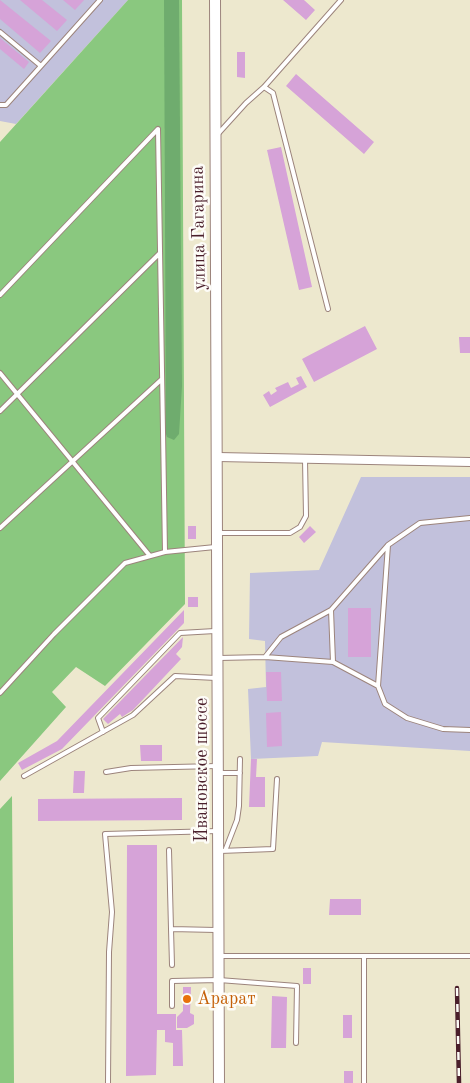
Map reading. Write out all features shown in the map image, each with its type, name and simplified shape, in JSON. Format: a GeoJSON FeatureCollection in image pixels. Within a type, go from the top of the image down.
{"type":"FeatureCollection","features":[{"type":"Feature","properties":{"kind":"street","name":"улица Гагарина"},"geometry":{"type":"LineString","coordinates":[[215,0],[214,138],[218,457]]}},
{"type":"Feature","properties":{"kind":"street"},"geometry":{"type":"LineString","coordinates":[[218,457],[305,457],[470,462]]}},
{"type":"Feature","properties":{"kind":"street","name":"Ивановское шоссе"},"geometry":{"type":"LineString","coordinates":[[218,457],[218,830],[221,851],[218,930],[219,1083]]}},
{"type":"Feature","properties":{"kind":"lane"},"geometry":{"type":"LineString","coordinates":[[0,105],[6,105],[100,0]]}},
{"type":"Feature","properties":{"kind":"lane"},"geometry":{"type":"LineString","coordinates":[[214,138],[264,86],[341,0]]}},
{"type":"Feature","properties":{"kind":"lane"},"geometry":{"type":"LineString","coordinates":[[0,32],[41,66]]}},
{"type":"Feature","properties":{"kind":"lane"},"geometry":{"type":"LineString","coordinates":[[264,86],[273,93],[328,309]]}},
{"type":"Feature","properties":{"kind":"lane"},"geometry":{"type":"LineString","coordinates":[[0,295],[158,129],[165,552]]}},
{"type":"Feature","properties":{"kind":"lane"},"geometry":{"type":"LineString","coordinates":[[0,411],[160,253]]}},
{"type":"Feature","properties":{"kind":"lane"},"geometry":{"type":"LineString","coordinates":[[0,373],[150,556]]}},
{"type":"Feature","properties":{"kind":"lane"},"geometry":{"type":"LineString","coordinates":[[0,528],[162,378]]}},
{"type":"Feature","properties":{"kind":"lane"},"geometry":{"type":"LineString","coordinates":[[219,533],[290,533],[300,527],[306,516],[305,457]]}},
{"type":"Feature","properties":{"kind":"lane"},"geometry":{"type":"LineString","coordinates":[[266,657],[281,637],[331,610],[388,545],[420,523],[470,518]]}},
{"type":"Feature","properties":{"kind":"lane"},"geometry":{"type":"LineString","coordinates":[[388,545],[378,686],[385,704],[407,718],[443,729],[470,730]]}},
{"type":"Feature","properties":{"kind":"lane"},"geometry":{"type":"LineString","coordinates":[[0,693],[54,634],[126,563],[165,552],[218,546]]}},
{"type":"Feature","properties":{"kind":"lane"},"geometry":{"type":"LineString","coordinates":[[331,610],[333,662]]}},
{"type":"Feature","properties":{"kind":"lane"},"geometry":{"type":"LineString","coordinates":[[103,732],[98,718],[180,633],[219,631]]}},
{"type":"Feature","properties":{"kind":"lane"},"geometry":{"type":"LineString","coordinates":[[219,658],[266,657],[333,662],[378,686]]}},
{"type":"Feature","properties":{"kind":"lane"},"geometry":{"type":"LineString","coordinates":[[24,776],[133,715],[175,676],[219,678]]}},
{"type":"Feature","properties":{"kind":"lane"},"geometry":{"type":"LineString","coordinates":[[240,759],[238,813],[221,851],[273,849],[277,779]]}},
{"type":"Feature","properties":{"kind":"lane"},"geometry":{"type":"LineString","coordinates":[[106,772],[131,768],[219,770],[240,773]]}},
{"type":"Feature","properties":{"kind":"lane"},"geometry":{"type":"LineString","coordinates":[[108,1083],[109,952],[112,912],[105,834],[218,830]]}},
{"type":"Feature","properties":{"kind":"lane"},"geometry":{"type":"LineString","coordinates":[[169,850],[172,965]]}},
{"type":"Feature","properties":{"kind":"lane"},"geometry":{"type":"LineString","coordinates":[[171,929],[218,930]]}},
{"type":"Feature","properties":{"kind":"lane"},"geometry":{"type":"LineString","coordinates":[[219,956],[470,956]]}},
{"type":"Feature","properties":{"kind":"lane"},"geometry":{"type":"LineString","coordinates":[[364,956],[364,1083]]}},
{"type":"Feature","properties":{"kind":"lane"},"geometry":{"type":"LineString","coordinates":[[172,1006],[172,981],[219,980],[297,986],[296,1044]]}},
{"type":"Feature","properties":{"kind":"shaded area"},"geometry":{"type":"Polygon","coordinates":[[[0,0],[128,0],[16,124],[0,121],[0,0]]]}},
{"type":"Feature","properties":{"kind":"shaded area"},"geometry":{"type":"Polygon","coordinates":[[[361,477],[470,477],[470,751],[322,742],[318,756],[251,759],[248,689],[266,687],[265,641],[249,639],[250,573],[319,570],[361,477]]]}},
{"type":"Feature","properties":{"kind":"green space"},"geometry":{"type":"Polygon","coordinates":[[[128,0],[182,0],[185,604],[105,686],[76,667],[52,692],[66,707],[0,781],[0,142],[128,0]]]}},
{"type":"Feature","properties":{"kind":"green space"},"geometry":{"type":"Polygon","coordinates":[[[164,0],[179,0],[182,386],[179,434],[174,440],[167,437],[166,434],[164,0]]]}},
{"type":"Feature","properties":{"kind":"green space"},"geometry":{"type":"Polygon","coordinates":[[[12,796],[14,1083],[0,1083],[0,809],[12,796]]]}},
{"type":"Feature","properties":{"kind":"building"},"geometry":{"type":"Polygon","coordinates":[[[0,0],[51,41],[40,53],[0,19],[0,0]]]}},
{"type":"Feature","properties":{"kind":"building"},"geometry":{"type":"Polygon","coordinates":[[[20,0],[42,0],[67,20],[57,31],[20,0]]]}},
{"type":"Feature","properties":{"kind":"building"},"geometry":{"type":"Polygon","coordinates":[[[63,0],[84,0],[75,10],[63,0]]]}},
{"type":"Feature","properties":{"kind":"building"},"geometry":{"type":"Polygon","coordinates":[[[283,0],[304,0],[315,10],[306,20],[283,0]]]}},
{"type":"Feature","properties":{"kind":"building"},"geometry":{"type":"Polygon","coordinates":[[[0,38],[29,62],[24,69],[0,49],[0,38]]]}},
{"type":"Feature","properties":{"kind":"building"},"geometry":{"type":"Polygon","coordinates":[[[237,52],[245,52],[245,78],[237,77],[237,52]]]}},
{"type":"Feature","properties":{"kind":"building"},"geometry":{"type":"Polygon","coordinates":[[[296,74],[374,142],[364,154],[286,86],[296,74]]]}},
{"type":"Feature","properties":{"kind":"building"},"geometry":{"type":"Polygon","coordinates":[[[281,147],[312,287],[299,290],[267,150],[281,147]]]}},
{"type":"Feature","properties":{"kind":"building"},"geometry":{"type":"Polygon","coordinates":[[[365,326],[377,349],[314,382],[302,359],[365,326]]]}},
{"type":"Feature","properties":{"kind":"building"},"geometry":{"type":"Polygon","coordinates":[[[459,337],[470,337],[470,353],[460,353],[459,337]]]}},
{"type":"Feature","properties":{"kind":"building"},"geometry":{"type":"Polygon","coordinates":[[[301,376],[307,387],[270,407],[263,395],[269,391],[271,395],[277,391],[275,388],[288,382],[291,388],[299,384],[296,378],[301,376]]]}},
{"type":"Feature","properties":{"kind":"building"},"geometry":{"type":"Polygon","coordinates":[[[188,526],[196,526],[196,539],[188,539],[188,526]]]}},
{"type":"Feature","properties":{"kind":"building"},"geometry":{"type":"Polygon","coordinates":[[[310,526],[316,532],[304,543],[299,537],[310,526]]]}},
{"type":"Feature","properties":{"kind":"building"},"geometry":{"type":"Polygon","coordinates":[[[188,597],[198,597],[198,607],[188,607],[188,597]]]}},
{"type":"Feature","properties":{"kind":"building"},"geometry":{"type":"Polygon","coordinates":[[[348,608],[371,608],[371,657],[348,657],[348,608]]]}},
{"type":"Feature","properties":{"kind":"building"},"geometry":{"type":"Polygon","coordinates":[[[184,610],[184,623],[62,749],[22,770],[18,763],[57,741],[184,610]]]}},
{"type":"Feature","properties":{"kind":"building"},"geometry":{"type":"Polygon","coordinates":[[[183,637],[182,647],[176,654],[181,659],[133,710],[122,717],[120,714],[108,724],[103,719],[183,637]]]}},
{"type":"Feature","properties":{"kind":"building"},"geometry":{"type":"Polygon","coordinates":[[[266,672],[281,672],[282,701],[267,701],[266,672]]]}},
{"type":"Feature","properties":{"kind":"building"},"geometry":{"type":"Polygon","coordinates":[[[281,712],[282,746],[267,747],[266,713],[281,712]]]}},
{"type":"Feature","properties":{"kind":"building"},"geometry":{"type":"Polygon","coordinates":[[[140,745],[162,745],[162,761],[141,761],[140,745]]]}},
{"type":"Feature","properties":{"kind":"building"},"geometry":{"type":"Polygon","coordinates":[[[251,759],[257,759],[256,777],[265,777],[265,807],[249,807],[251,759]]]}},
{"type":"Feature","properties":{"kind":"building"},"geometry":{"type":"Polygon","coordinates":[[[74,771],[85,771],[84,793],[73,793],[74,771]]]}},
{"type":"Feature","properties":{"kind":"building"},"geometry":{"type":"Polygon","coordinates":[[[182,798],[182,820],[38,821],[38,799],[182,798]]]}},
{"type":"Feature","properties":{"kind":"building"},"geometry":{"type":"Polygon","coordinates":[[[127,845],[157,845],[157,1014],[176,1014],[176,1030],[182,1030],[183,1066],[173,1066],[173,1043],[165,1042],[165,1030],[157,1030],[156,1075],[126,1076],[127,845]]]}},
{"type":"Feature","properties":{"kind":"building"},"geometry":{"type":"Polygon","coordinates":[[[330,899],[361,899],[361,915],[329,915],[330,899]]]}},
{"type":"Feature","properties":{"kind":"building"},"geometry":{"type":"Polygon","coordinates":[[[303,968],[311,968],[311,984],[303,984],[303,968]]]}},
{"type":"Feature","properties":{"kind":"building","name":"Арарат"},"geometry":{"type":"Polygon","coordinates":[[[183,987],[191,987],[190,1013],[194,1015],[194,1024],[187,1028],[177,1028],[177,1017],[183,1011],[183,987]]]}},
{"type":"Feature","properties":{"kind":"building"},"geometry":{"type":"Polygon","coordinates":[[[272,996],[287,997],[286,1048],[271,1048],[272,996]]]}},
{"type":"Feature","properties":{"kind":"building"},"geometry":{"type":"Polygon","coordinates":[[[343,1015],[352,1015],[352,1038],[343,1038],[343,1015]]]}},
{"type":"Feature","properties":{"kind":"building"},"geometry":{"type":"Polygon","coordinates":[[[344,1071],[353,1071],[353,1083],[344,1083],[344,1071]]]}},
{"type":"Feature","properties":{"kind":"railway"},"geometry":{"type":"LineString","coordinates":[[457,988],[459,1083]]}},
{"type":"Feature","properties":{"kind":"place","name":"Арарат"},"geometry":{"type":"Point","coordinates":[187,999]}}]}
